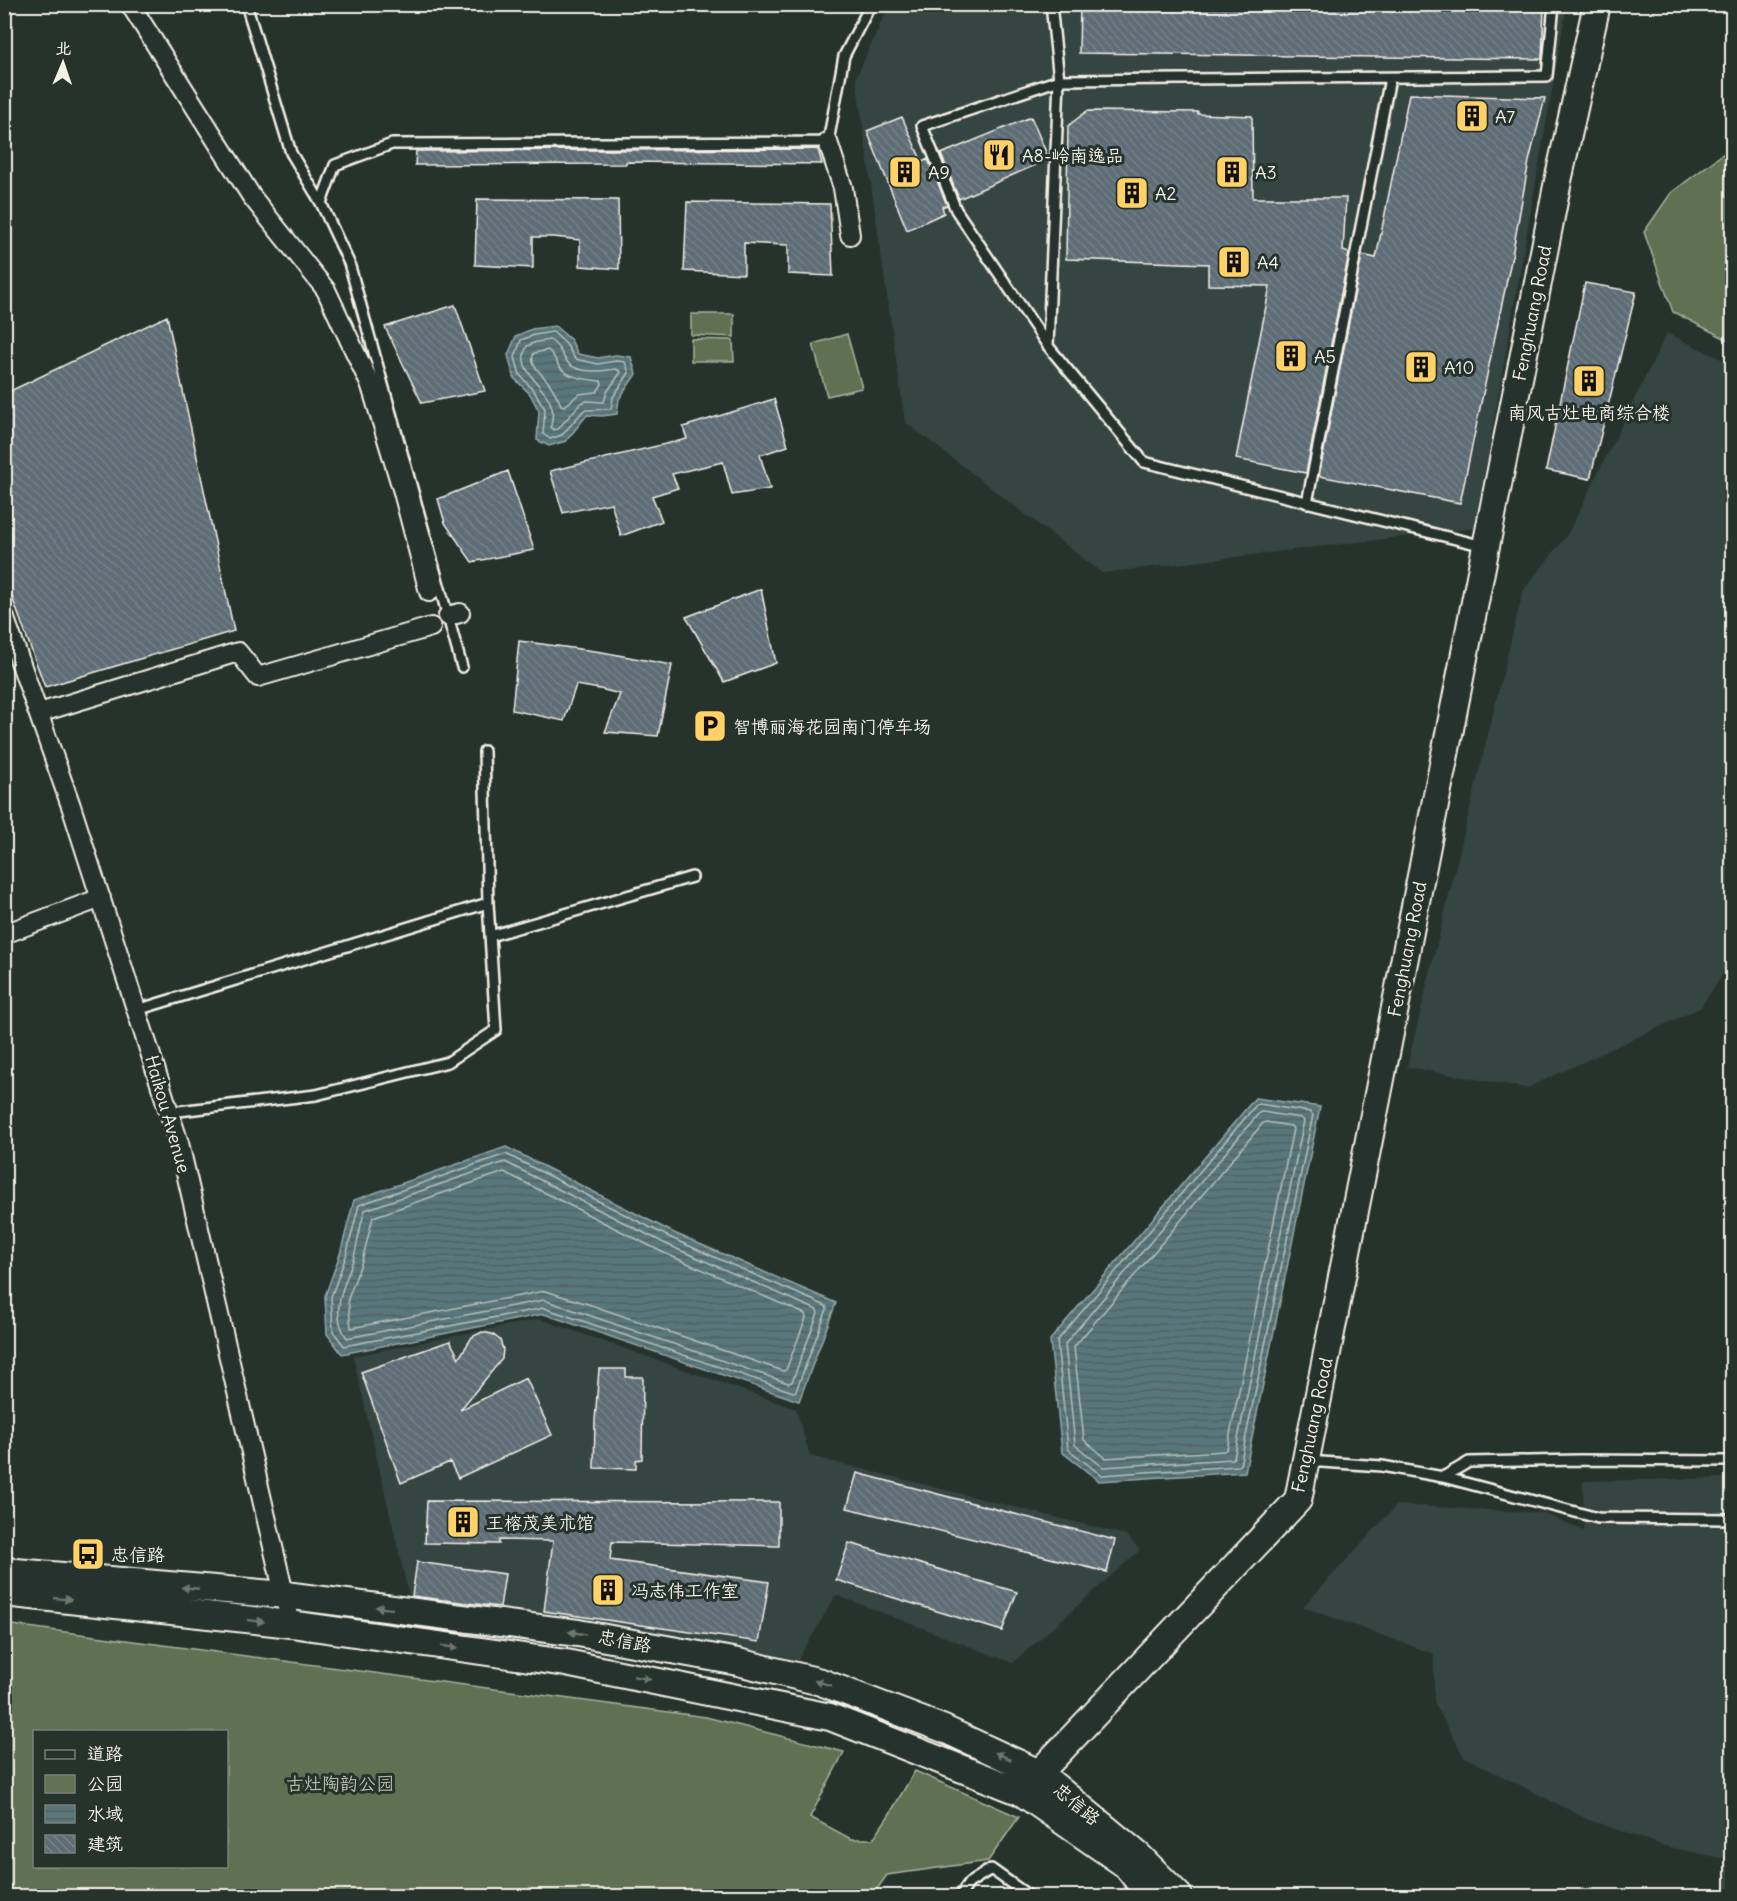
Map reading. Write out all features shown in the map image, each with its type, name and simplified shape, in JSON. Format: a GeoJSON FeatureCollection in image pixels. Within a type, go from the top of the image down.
{"type":"FeatureCollection","features":[{"type":"Feature","properties":{"kind":"main road","name":"Fenghuang Road"},"geometry":{"type":"LineString","coordinates":[[1021,1792],[1298,1500],[1558,181],[1597,4]]}},
{"type":"Feature","properties":{"kind":"main road","name":"忠信路"},"geometry":{"type":"LineString","coordinates":[[4,1571],[285,1595],[579,1633],[738,1662],[821,1682],[944,1729],[1039,1773],[1138,1855],[1179,1896]]}},
{"type":"Feature","properties":{"kind":"main road","name":"忠信路"},"geometry":{"type":"LineString","coordinates":[[4,1593],[291,1624],[566,1663],[830,1717],[1021,1792],[1126,1866],[1150,1896]]}},
{"type":"Feature","properties":{"kind":"street"},"geometry":{"type":"LineString","coordinates":[[130,4],[252,197],[326,290],[371,386],[403,492],[429,592]]}},
{"type":"Feature","properties":{"kind":"street"},"geometry":{"type":"LineString","coordinates":[[828,142],[843,188],[850,236]]}},
{"type":"Feature","properties":{"kind":"street","name":"Haikou Avenue"},"geometry":{"type":"LineString","coordinates":[[4,616],[101,898],[179,1143],[291,1624]]}},
{"type":"Feature","properties":{"kind":"street"},"geometry":{"type":"LineString","coordinates":[[39,713],[238,652],[258,677],[431,627]]}},
{"type":"Feature","properties":{"kind":"street"},"geometry":{"type":"LineString","coordinates":[[4,934],[101,898]]}},
{"type":"Feature","properties":{"kind":"lane"},"geometry":{"type":"LineString","coordinates":[[246,4],[291,153],[321,203],[349,263],[454,615],[462,667]]}},
{"type":"Feature","properties":{"kind":"lane"},"geometry":{"type":"LineString","coordinates":[[321,203],[335,165],[392,144],[828,142],[844,56],[871,4]]}},
{"type":"Feature","properties":{"kind":"lane"},"geometry":{"type":"LineString","coordinates":[[1048,346],[1059,80],[1051,4]]}},
{"type":"Feature","properties":{"kind":"lane"},"geometry":{"type":"LineString","coordinates":[[1486,546],[1144,462],[1048,346],[956,210],[922,126],[1059,80],[1547,76],[1554,4]]}},
{"type":"Feature","properties":{"kind":"lane"},"geometry":{"type":"LineString","coordinates":[[1307,503],[1390,78]]}},
{"type":"Feature","properties":{"kind":"lane"},"geometry":{"type":"LineString","coordinates":[[170,1112],[316,1095],[448,1062],[496,1030],[488,903],[484,751]]}},
{"type":"Feature","properties":{"kind":"lane"},"geometry":{"type":"LineString","coordinates":[[490,936],[692,877]]}},
{"type":"Feature","properties":{"kind":"lane"},"geometry":{"type":"LineString","coordinates":[[137,1010],[488,903]]}},
{"type":"Feature","properties":{"kind":"lane"},"geometry":{"type":"LineString","coordinates":[[1306,1461],[1382,1466],[1443,1477],[1598,1518],[1732,1519]]}},
{"type":"Feature","properties":{"kind":"lane"},"geometry":{"type":"LineString","coordinates":[[1443,1477],[1469,1462],[1732,1461]]}},
{"type":"Feature","properties":{"kind":"lane"},"geometry":{"type":"LineString","coordinates":[[960,1896],[969,1883],[991,1869],[1029,1896]]}},
{"type":"Feature","properties":{"kind":"shaded area"},"geometry":{"type":"Polygon","coordinates":[[[889,5],[1567,5],[1475,528],[1102,573],[905,422],[856,78],[889,5]]]}},
{"type":"Feature","properties":{"kind":"shaded area"},"geometry":{"type":"Polygon","coordinates":[[[1667,333],[1732,364],[1732,961],[1700,1008],[1527,1088],[1407,1067],[1523,591],[1568,534],[1667,333]]]}},
{"type":"Feature","properties":{"kind":"shaded area"},"geometry":{"type":"Polygon","coordinates":[[[540,1319],[796,1409],[810,1456],[1126,1535],[1140,1550],[1013,1663],[836,1595],[795,1665],[410,1600],[353,1356],[540,1319]]]}},
{"type":"Feature","properties":{"kind":"shaded area"},"geometry":{"type":"Polygon","coordinates":[[[1732,1478],[1732,1896],[1725,1896],[1725,1859],[1664,1846],[1589,1820],[1464,1757],[1434,1702],[1434,1654],[1303,1607],[1397,1505],[1543,1513],[1584,1531],[1583,1481],[1732,1478]]]}},
{"type":"Feature","properties":{"kind":"green space"},"geometry":{"type":"Polygon","coordinates":[[[1732,147],[1732,342],[1673,312],[1644,232],[1671,193],[1732,147]]]}},
{"type":"Feature","properties":{"kind":"green space"},"geometry":{"type":"Polygon","coordinates":[[[691,314],[734,314],[734,337],[691,335],[691,314]]]}},
{"type":"Feature","properties":{"kind":"green space"},"geometry":{"type":"Polygon","coordinates":[[[847,334],[862,388],[827,396],[813,344],[847,334]]]}},
{"type":"Feature","properties":{"kind":"green space"},"geometry":{"type":"Polygon","coordinates":[[[691,339],[733,340],[734,361],[691,361],[691,339]]]}},
{"type":"Feature","properties":{"kind":"green space","name":"古灶陶韵公园"},"geometry":{"type":"Polygon","coordinates":[[[5,1624],[706,1717],[844,1752],[810,1817],[851,1839],[873,1839],[915,1771],[1019,1817],[988,1861],[887,1875],[872,1896],[5,1896],[5,1624]]]}},
{"type":"Feature","properties":{"kind":"water"},"geometry":{"type":"Polygon","coordinates":[[[555,326],[571,340],[578,354],[598,358],[616,355],[631,357],[636,374],[619,399],[617,414],[587,415],[566,441],[549,446],[537,440],[539,411],[530,394],[514,378],[508,355],[516,336],[532,329],[555,326]]]}},
{"type":"Feature","properties":{"kind":"water"},"geometry":{"type":"Polygon","coordinates":[[[1255,1098],[1320,1107],[1245,1472],[1099,1481],[1062,1452],[1050,1340],[1255,1098]]]}},
{"type":"Feature","properties":{"kind":"water"},"geometry":{"type":"Polygon","coordinates":[[[506,1147],[674,1233],[836,1303],[799,1401],[544,1314],[342,1354],[327,1334],[325,1296],[340,1254],[354,1200],[506,1147]]]}},
{"type":"Feature","properties":{"kind":"building"},"geometry":{"type":"Polygon","coordinates":[[[1080,4],[1544,4],[1542,59],[1079,53],[1080,4]]]}},
{"type":"Feature","properties":{"kind":"building","name":"A10"},"geometry":{"type":"Polygon","coordinates":[[[1409,94],[1545,98],[1529,161],[1512,256],[1460,503],[1319,476],[1362,255],[1376,258],[1409,94]]]}},
{"type":"Feature","properties":{"kind":"building"},"geometry":{"type":"Polygon","coordinates":[[[1087,111],[1198,112],[1198,114],[1252,116],[1253,198],[1346,198],[1343,251],[1349,253],[1306,473],[1236,459],[1270,286],[1208,285],[1208,264],[1066,259],[1068,126],[1087,111]]]}},
{"type":"Feature","properties":{"kind":"building","name":"A9"},"geometry":{"type":"Polygon","coordinates":[[[902,117],[922,162],[928,159],[947,205],[942,207],[944,213],[907,230],[867,131],[902,117]]]}},
{"type":"Feature","properties":{"kind":"building","name":"A8-岭南逸品"},"geometry":{"type":"Polygon","coordinates":[[[1031,117],[1049,159],[959,199],[941,154],[1031,117]]]}},
{"type":"Feature","properties":{"kind":"building"},"geometry":{"type":"Polygon","coordinates":[[[818,149],[822,164],[626,162],[626,164],[415,165],[416,151],[818,149]]]}},
{"type":"Feature","properties":{"kind":"building"},"geometry":{"type":"Polygon","coordinates":[[[477,199],[618,200],[619,269],[580,266],[580,240],[554,237],[533,237],[533,268],[475,265],[477,199]]]}},
{"type":"Feature","properties":{"kind":"building"},"geometry":{"type":"Polygon","coordinates":[[[687,202],[830,204],[833,276],[788,274],[788,245],[744,243],[744,274],[684,271],[687,202]]]}},
{"type":"Feature","properties":{"kind":"building","name":"南风古灶电商综合楼"},"geometry":{"type":"Polygon","coordinates":[[[1585,283],[1636,292],[1590,479],[1546,470],[1585,283]]]}},
{"type":"Feature","properties":{"kind":"building"},"geometry":{"type":"Polygon","coordinates":[[[455,305],[485,391],[422,403],[385,327],[455,305]]]}},
{"type":"Feature","properties":{"kind":"building"},"geometry":{"type":"Polygon","coordinates":[[[167,316],[234,631],[45,687],[4,575],[4,394],[167,316]]]}},
{"type":"Feature","properties":{"kind":"building"},"geometry":{"type":"Polygon","coordinates":[[[774,399],[788,446],[760,455],[770,489],[732,495],[723,462],[672,474],[678,488],[652,496],[662,521],[621,536],[611,503],[563,513],[550,471],[687,439],[683,427],[774,399]]]}},
{"type":"Feature","properties":{"kind":"building"},"geometry":{"type":"Polygon","coordinates":[[[508,471],[534,550],[472,562],[445,523],[438,499],[508,471]]]}},
{"type":"Feature","properties":{"kind":"building"},"geometry":{"type":"Polygon","coordinates":[[[761,589],[776,663],[724,682],[686,617],[761,589]]]}},
{"type":"Feature","properties":{"kind":"building"},"geometry":{"type":"Polygon","coordinates":[[[519,641],[602,652],[672,665],[658,736],[605,732],[620,694],[600,689],[576,685],[564,721],[512,710],[519,641]]]}},
{"type":"Feature","properties":{"kind":"building"},"geometry":{"type":"Polygon","coordinates":[[[482,1332],[492,1334],[500,1340],[503,1349],[502,1359],[460,1410],[526,1378],[552,1435],[458,1478],[450,1462],[401,1483],[361,1372],[450,1341],[459,1358],[472,1337],[482,1332]]]}},
{"type":"Feature","properties":{"kind":"building"},"geometry":{"type":"Polygon","coordinates":[[[599,1369],[626,1369],[626,1377],[643,1377],[642,1459],[636,1460],[636,1469],[594,1468],[599,1369]]]}},
{"type":"Feature","properties":{"kind":"building"},"geometry":{"type":"Polygon","coordinates":[[[857,1473],[1115,1540],[1107,1572],[847,1508],[857,1473]]]}},
{"type":"Feature","properties":{"kind":"building"},"geometry":{"type":"Polygon","coordinates":[[[427,1501],[779,1502],[779,1546],[612,1542],[610,1560],[769,1582],[759,1642],[544,1611],[553,1541],[499,1540],[499,1544],[425,1543],[427,1501]]]}},
{"type":"Feature","properties":{"kind":"building"},"geometry":{"type":"Polygon","coordinates":[[[849,1543],[1017,1592],[1002,1631],[836,1580],[849,1543]]]}},
{"type":"Feature","properties":{"kind":"building"},"geometry":{"type":"Polygon","coordinates":[[[417,1562],[505,1574],[500,1607],[412,1596],[417,1562]]]}},
{"type":"Feature","properties":{"kind":"place","name":"A7"},"geometry":{"type":"Point","coordinates":[1472,116]}},
{"type":"Feature","properties":{"kind":"place","name":"A8-岭南逸品"},"geometry":{"type":"Point","coordinates":[999,155]}},
{"type":"Feature","properties":{"kind":"place","name":"A9"},"geometry":{"type":"Point","coordinates":[905,172]}},
{"type":"Feature","properties":{"kind":"place","name":"A3"},"geometry":{"type":"Point","coordinates":[1232,172]}},
{"type":"Feature","properties":{"kind":"place","name":"A2"},"geometry":{"type":"Point","coordinates":[1132,193]}},
{"type":"Feature","properties":{"kind":"place","name":"A4"},"geometry":{"type":"Point","coordinates":[1234,262]}},
{"type":"Feature","properties":{"kind":"place","name":"A5"},"geometry":{"type":"Point","coordinates":[1291,356]}},
{"type":"Feature","properties":{"kind":"place","name":"A10"},"geometry":{"type":"Point","coordinates":[1421,367]}},
{"type":"Feature","properties":{"kind":"place","name":"南风古灶电商综合楼"},"geometry":{"type":"Point","coordinates":[1589,381]}},
{"type":"Feature","properties":{"kind":"place","name":"智博丽海花园南门停车场"},"geometry":{"type":"Point","coordinates":[710,726]}},
{"type":"Feature","properties":{"kind":"place","name":"王榕茂美术馆"},"geometry":{"type":"Point","coordinates":[463,1522]}},
{"type":"Feature","properties":{"kind":"place","name":"忠信路"},"geometry":{"type":"Point","coordinates":[88,1554]}},
{"type":"Feature","properties":{"kind":"place","name":"冯志伟工作室"},"geometry":{"type":"Point","coordinates":[608,1590]}}]}
